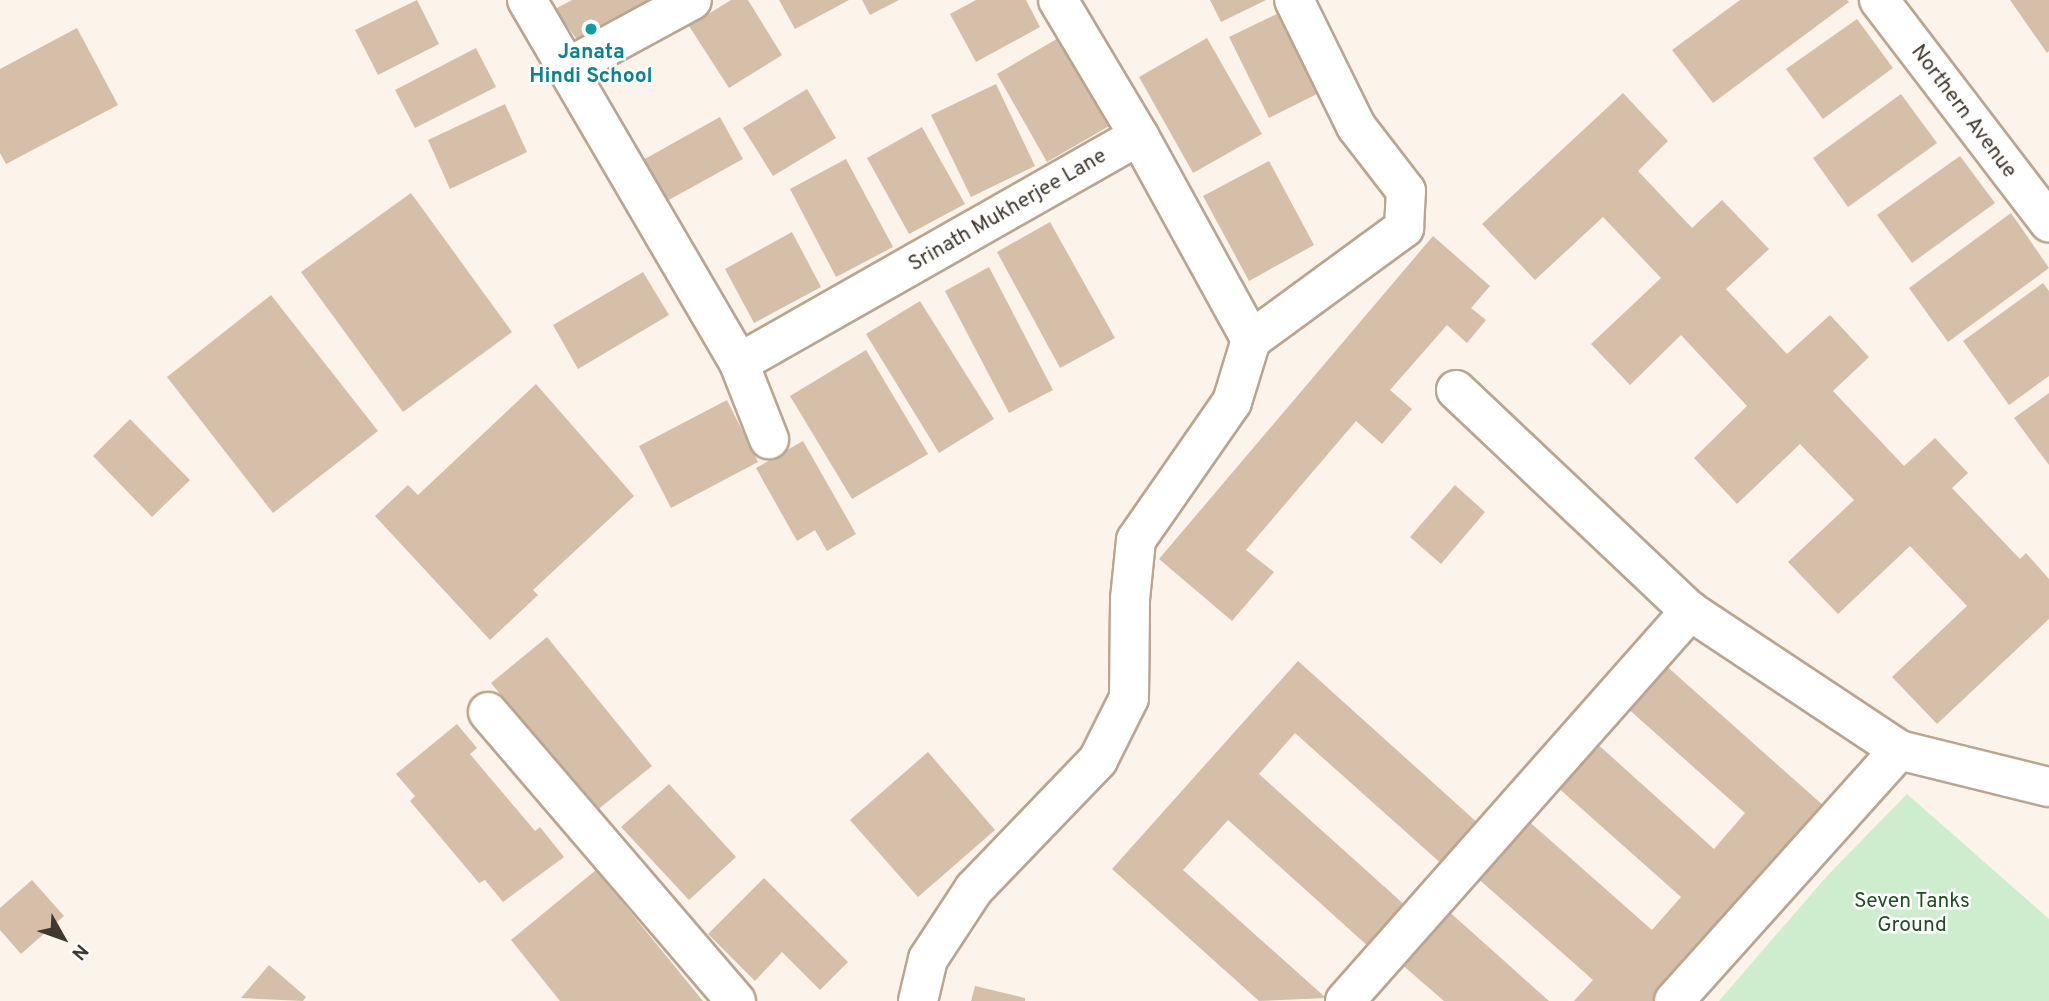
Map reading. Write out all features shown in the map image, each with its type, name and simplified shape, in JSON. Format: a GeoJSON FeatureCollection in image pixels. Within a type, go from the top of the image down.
{"type":"FeatureCollection","features":[{"type":"Feature","properties":{"kind":"street"},"geometry":{"type":"LineString","coordinates":[[527,0],[739,363],[769,439]]}},
{"type":"Feature","properties":{"kind":"street"},"geometry":{"type":"LineString","coordinates":[[567,68],[692,0]]}},
{"type":"Feature","properties":{"kind":"street"},"geometry":{"type":"LineString","coordinates":[[1058,0],[1139,136],[1251,340]]}},
{"type":"Feature","properties":{"kind":"street"},"geometry":{"type":"LineString","coordinates":[[918,1001],[928,959],[974,890],[1098,760],[1129,698],[1129,599],[1136,540],[1232,402],[1251,340],[1404,228],[1406,191],[1356,126],[1294,0]]}},
{"type":"Feature","properties":{"kind":"street","name":"Northern Avenue"},"geometry":{"type":"LineString","coordinates":[[1879,0],[1991,152],[2049,222]]}},
{"type":"Feature","properties":{"kind":"street","name":"Srinath Mukherjee Lane"},"geometry":{"type":"LineString","coordinates":[[739,363],[1139,136]]}},
{"type":"Feature","properties":{"kind":"street"},"geometry":{"type":"LineString","coordinates":[[1456,390],[1690,611],[1899,750],[2049,787]]}},
{"type":"Feature","properties":{"kind":"street"},"geometry":{"type":"LineString","coordinates":[[1345,1001],[1690,611]]}},
{"type":"Feature","properties":{"kind":"street"},"geometry":{"type":"LineString","coordinates":[[488,712],[736,1001]]}},
{"type":"Feature","properties":{"kind":"street"},"geometry":{"type":"LineString","coordinates":[[1674,1001],[1899,750]]}},
{"type":"Feature","properties":{"kind":"green space","name":"Seven Tanks Ground"},"geometry":{"type":"Polygon","coordinates":[[[1907,794],[2049,919],[2049,1001],[1719,1001],[1826,877],[1907,794]]]}},
{"type":"Feature","properties":{"kind":"building"},"geometry":{"type":"Polygon","coordinates":[[[417,0],[439,44],[378,75],[355,30],[417,0]]]}},
{"type":"Feature","properties":{"kind":"building","name":"Janata Hindi School"},"geometry":{"type":"Polygon","coordinates":[[[572,0],[646,0],[650,5],[583,48],[555,9],[572,0]]]}},
{"type":"Feature","properties":{"kind":"building"},"geometry":{"type":"Polygon","coordinates":[[[731,0],[748,0],[782,55],[729,88],[689,26],[731,0]]]}},
{"type":"Feature","properties":{"kind":"building"},"geometry":{"type":"Polygon","coordinates":[[[779,0],[849,0],[795,29],[779,0]]]}},
{"type":"Feature","properties":{"kind":"building"},"geometry":{"type":"Polygon","coordinates":[[[862,0],[899,0],[870,15],[862,0]]]}},
{"type":"Feature","properties":{"kind":"building"},"geometry":{"type":"Polygon","coordinates":[[[976,0],[1026,0],[1040,27],[976,62],[950,14],[976,0]]]}},
{"type":"Feature","properties":{"kind":"building"},"geometry":{"type":"Polygon","coordinates":[[[1210,0],[1266,0],[1221,22],[1210,0]]]}},
{"type":"Feature","properties":{"kind":"building"},"geometry":{"type":"Polygon","coordinates":[[[1740,0],[1849,2],[1713,103],[1672,50],[1740,0]]]}},
{"type":"Feature","properties":{"kind":"building"},"geometry":{"type":"Polygon","coordinates":[[[2010,0],[2049,0],[2047,53],[2010,0]]]}},
{"type":"Feature","properties":{"kind":"building"},"geometry":{"type":"Polygon","coordinates":[[[1285,10],[1325,90],[1269,118],[1229,37],[1285,10]]]}},
{"type":"Feature","properties":{"kind":"building"},"geometry":{"type":"Polygon","coordinates":[[[1857,19],[1893,68],[1823,119],[1786,69],[1857,19]]]}},
{"type":"Feature","properties":{"kind":"building"},"geometry":{"type":"Polygon","coordinates":[[[77,28],[118,105],[6,164],[0,153],[0,69],[77,28]]]}},
{"type":"Feature","properties":{"kind":"building"},"geometry":{"type":"Polygon","coordinates":[[[1060,37],[1111,125],[1047,162],[997,74],[1060,37]]]}},
{"type":"Feature","properties":{"kind":"building"},"geometry":{"type":"Polygon","coordinates":[[[1207,38],[1262,134],[1193,173],[1139,77],[1207,38]]]}},
{"type":"Feature","properties":{"kind":"building"},"geometry":{"type":"Polygon","coordinates":[[[476,48],[496,87],[415,128],[395,90],[476,48]]]}},
{"type":"Feature","properties":{"kind":"building"},"geometry":{"type":"Polygon","coordinates":[[[996,84],[1035,166],[971,197],[931,115],[996,84]]]}},
{"type":"Feature","properties":{"kind":"building"},"geometry":{"type":"Polygon","coordinates":[[[807,89],[836,138],[773,176],[743,128],[807,89]]]}},
{"type":"Feature","properties":{"kind":"building"},"geometry":{"type":"Polygon","coordinates":[[[1623,93],[1668,141],[1638,171],[1692,228],[1722,200],[1769,249],[1726,289],[1787,354],[1830,315],[1869,357],[1833,391],[1904,466],[1935,438],[1968,473],[1952,488],[2020,559],[2026,553],[2049,579],[2049,619],[1937,724],[1892,677],[1967,606],[1910,546],[1838,614],[1788,562],[1854,500],[1800,444],[1737,504],[1694,458],[1747,406],[1681,335],[1630,385],[1591,344],[1661,278],[1603,217],[1535,280],[1482,224],[1623,93]]]}},
{"type":"Feature","properties":{"kind":"building"},"geometry":{"type":"Polygon","coordinates":[[[1901,94],[1937,143],[1848,207],[1813,158],[1901,94]]]}},
{"type":"Feature","properties":{"kind":"building"},"geometry":{"type":"Polygon","coordinates":[[[505,104],[527,152],[450,189],[428,140],[505,104]]]}},
{"type":"Feature","properties":{"kind":"building"},"geometry":{"type":"Polygon","coordinates":[[[720,117],[743,159],[667,201],[643,160],[720,117]]]}},
{"type":"Feature","properties":{"kind":"building"},"geometry":{"type":"Polygon","coordinates":[[[922,127],[965,204],[909,234],[867,158],[922,127]]]}},
{"type":"Feature","properties":{"kind":"building"},"geometry":{"type":"Polygon","coordinates":[[[1960,156],[1995,203],[1912,263],[1877,215],[1960,156]]]}},
{"type":"Feature","properties":{"kind":"building"},"geometry":{"type":"Polygon","coordinates":[[[846,159],[893,247],[836,277],[790,189],[846,159]]]}},
{"type":"Feature","properties":{"kind":"building"},"geometry":{"type":"Polygon","coordinates":[[[1269,161],[1314,245],[1249,281],[1203,196],[1269,161]]]}},
{"type":"Feature","properties":{"kind":"building"},"geometry":{"type":"Polygon","coordinates":[[[411,193],[512,332],[403,412],[301,272],[411,193]]]}},
{"type":"Feature","properties":{"kind":"building"},"geometry":{"type":"Polygon","coordinates":[[[2011,213],[2049,268],[1948,342],[1909,288],[2011,213]]]}},
{"type":"Feature","properties":{"kind":"building"},"geometry":{"type":"Polygon","coordinates":[[[1050,222],[1115,338],[1060,368],[997,252],[1050,222]]]}},
{"type":"Feature","properties":{"kind":"building"},"geometry":{"type":"Polygon","coordinates":[[[792,232],[821,287],[754,323],[725,269],[792,232]]]}},
{"type":"Feature","properties":{"kind":"building"},"geometry":{"type":"Polygon","coordinates":[[[1433,236],[1490,286],[1471,308],[1486,320],[1467,343],[1447,325],[1390,390],[1412,409],[1382,444],[1356,421],[1246,550],[1274,572],[1232,621],[1159,559],[1433,236]]]}},
{"type":"Feature","properties":{"kind":"building"},"geometry":{"type":"Polygon","coordinates":[[[989,267],[1053,390],[1009,413],[945,291],[989,267]]]}},
{"type":"Feature","properties":{"kind":"building"},"geometry":{"type":"Polygon","coordinates":[[[643,272],[669,315],[578,369],[553,325],[643,272]]]}},
{"type":"Feature","properties":{"kind":"building"},"geometry":{"type":"Polygon","coordinates":[[[2043,283],[2049,291],[2049,376],[2009,405],[1963,341],[2043,283]]]}},
{"type":"Feature","properties":{"kind":"building"},"geometry":{"type":"Polygon","coordinates":[[[271,295],[378,431],[273,513],[167,377],[271,295]]]}},
{"type":"Feature","properties":{"kind":"building"},"geometry":{"type":"Polygon","coordinates":[[[920,301],[994,419],[939,453],[866,334],[920,301]]]}},
{"type":"Feature","properties":{"kind":"building"},"geometry":{"type":"Polygon","coordinates":[[[866,350],[928,454],[852,499],[790,396],[866,350]]]}},
{"type":"Feature","properties":{"kind":"building"},"geometry":{"type":"Polygon","coordinates":[[[536,384],[634,496],[533,590],[538,595],[490,640],[375,516],[408,485],[418,495],[536,384]]]}},
{"type":"Feature","properties":{"kind":"building"},"geometry":{"type":"Polygon","coordinates":[[[2049,393],[2049,465],[2014,418],[2049,393]]]}},
{"type":"Feature","properties":{"kind":"building"},"geometry":{"type":"Polygon","coordinates":[[[727,400],[758,462],[671,508],[639,446],[727,400]]]}},
{"type":"Feature","properties":{"kind":"building"},"geometry":{"type":"Polygon","coordinates":[[[130,419],[190,480],[152,517],[93,456],[130,419]]]}},
{"type":"Feature","properties":{"kind":"building"},"geometry":{"type":"Polygon","coordinates":[[[803,441],[856,534],[827,551],[815,530],[797,541],[756,468],[803,441]]]}},
{"type":"Feature","properties":{"kind":"building"},"geometry":{"type":"Polygon","coordinates":[[[1455,485],[1485,512],[1441,564],[1410,537],[1455,485]]]}},
{"type":"Feature","properties":{"kind":"building"},"geometry":{"type":"Polygon","coordinates":[[[547,637],[652,766],[596,811],[491,683],[547,637]]]}},
{"type":"Feature","properties":{"kind":"building"},"geometry":{"type":"Polygon","coordinates":[[[1298,661],[1480,825],[1444,866],[1295,733],[1259,774],[1407,907],[1370,948],[1228,820],[1183,870],[1326,998],[1259,1001],[1112,869],[1298,661]]]}},
{"type":"Feature","properties":{"kind":"building"},"geometry":{"type":"Polygon","coordinates":[[[1663,663],[1834,815],[1669,1001],[1574,1001],[1593,980],[1474,875],[1525,818],[1652,930],[1681,897],[1555,785],[1594,741],[1714,849],[1745,813],[1625,706],[1663,663]]]}},
{"type":"Feature","properties":{"kind":"building"},"geometry":{"type":"Polygon","coordinates":[[[457,724],[477,748],[470,754],[535,831],[540,827],[564,857],[503,902],[485,880],[479,883],[410,801],[415,796],[396,774],[457,724]]]}},
{"type":"Feature","properties":{"kind":"building"},"geometry":{"type":"Polygon","coordinates":[[[928,752],[995,830],[918,897],[850,820],[928,752]]]}},
{"type":"Feature","properties":{"kind":"building"},"geometry":{"type":"Polygon","coordinates":[[[669,784],[736,857],[689,900],[621,827],[669,784]]]}},
{"type":"Feature","properties":{"kind":"building"},"geometry":{"type":"Polygon","coordinates":[[[596,870],[703,1001],[560,1001],[511,940],[596,870]]]}},
{"type":"Feature","properties":{"kind":"building"},"geometry":{"type":"Polygon","coordinates":[[[764,878],[848,962],[820,990],[782,952],[755,981],[708,934],[764,878]]]}},
{"type":"Feature","properties":{"kind":"building"},"geometry":{"type":"Polygon","coordinates":[[[32,880],[64,916],[21,954],[0,930],[0,908],[32,880]]]}},
{"type":"Feature","properties":{"kind":"building"},"geometry":{"type":"Polygon","coordinates":[[[1445,908],[1549,1001],[1444,1001],[1400,963],[1445,908]]]}},
{"type":"Feature","properties":{"kind":"building"},"geometry":{"type":"Polygon","coordinates":[[[269,965],[306,997],[303,1001],[241,998],[269,965]]]}},
{"type":"Feature","properties":{"kind":"building"},"geometry":{"type":"Polygon","coordinates":[[[975,986],[1025,998],[1025,1001],[971,1001],[975,986]]]}},
{"type":"Feature","properties":{"kind":"place","name":"Janata Hindi School"},"geometry":{"type":"Point","coordinates":[591,29]}}]}
